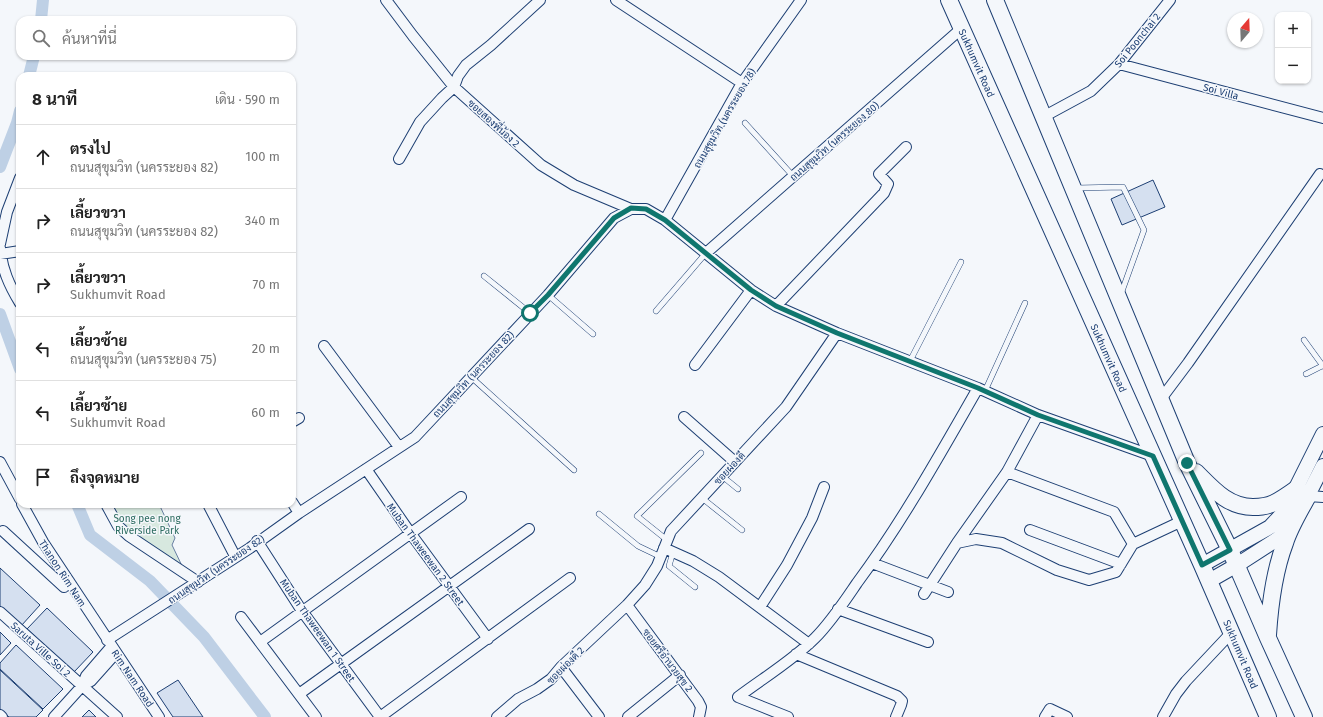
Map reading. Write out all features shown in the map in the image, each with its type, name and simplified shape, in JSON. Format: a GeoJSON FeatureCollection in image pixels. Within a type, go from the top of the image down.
{"type":"FeatureCollection","features":[{"type":"Feature","properties":{"kind":"main road","name":"Sukhumvit Road"},"geometry":{"type":"LineString","coordinates":[[949,0],[1210,581],[1268,717]]}},
{"type":"Feature","properties":{"kind":"main road"},"geometry":{"type":"LineString","coordinates":[[995,0],[1187,463],[1237,565],[1304,717]]}},
{"type":"Feature","properties":{"kind":"main road"},"geometry":{"type":"LineString","coordinates":[[1187,463],[1217,493],[1230,502],[1246,507],[1262,506],[1309,494]]}},
{"type":"Feature","properties":{"kind":"main road"},"geometry":{"type":"LineString","coordinates":[[1268,638],[1269,608],[1275,578],[1285,542],[1309,494]]}},
{"type":"Feature","properties":{"kind":"street","name":"ซอยสองพี่น้อง 2"},"geometry":{"type":"LineString","coordinates":[[386,0],[454,87],[521,147],[547,169],[574,185],[631,208]]}},
{"type":"Feature","properties":{"kind":"street"},"geometry":{"type":"LineString","coordinates":[[399,159],[420,122],[454,87],[458,76],[466,65],[491,45],[540,0]]}},
{"type":"Feature","properties":{"kind":"street"},"geometry":{"type":"LineString","coordinates":[[616,0],[742,82]]}},
{"type":"Feature","properties":{"kind":"street","name":"ถนนสุขุมวิท (นครระยอง 78)"},"geometry":{"type":"LineString","coordinates":[[665,220],[742,82],[801,0]]}},
{"type":"Feature","properties":{"kind":"street","name":"Soi Poonchai 2"},"geometry":{"type":"LineString","coordinates":[[1043,117],[1091,91],[1119,64],[1170,0]]}},
{"type":"Feature","properties":{"kind":"street","name":"ถนนสุขุมวิท (นครระยอง 80)"},"geometry":{"type":"LineString","coordinates":[[706,253],[962,28]]}},
{"type":"Feature","properties":{"kind":"street","name":"Soi Villa"},"geometry":{"type":"LineString","coordinates":[[1119,64],[1323,118]]}},
{"type":"Feature","properties":{"kind":"street"},"geometry":{"type":"LineString","coordinates":[[776,306],[884,193],[888,184],[879,174],[906,147]]}},
{"type":"Feature","properties":{"kind":"street"},"geometry":{"type":"LineString","coordinates":[[1161,399],[1193,357],[1320,174]]}},
{"type":"Feature","properties":{"kind":"street"},"geometry":{"type":"LineString","coordinates":[[0,244],[7,212],[16,188]]}},
{"type":"Feature","properties":{"kind":"street"},"geometry":{"type":"LineString","coordinates":[[631,208],[646,209],[665,220],[751,290],[776,306],[837,333],[982,389],[1038,415],[1153,456]]}},
{"type":"Feature","properties":{"kind":"street","name":"ถนนสุขุมวิท (นครระยอง 82)"},"geometry":{"type":"LineString","coordinates":[[54,717],[82,686],[86,676],[112,646],[148,613],[235,556],[250,548],[257,541],[415,437],[548,295],[614,218],[631,208]]}},
{"type":"Feature","properties":{"kind":"street"},"geometry":{"type":"LineString","coordinates":[[0,248],[1,262],[9,285],[16,296]]}},
{"type":"Feature","properties":{"kind":"street"},"geometry":{"type":"LineString","coordinates":[[0,254],[16,252]]}},
{"type":"Feature","properties":{"kind":"street"},"geometry":{"type":"LineString","coordinates":[[695,365],[751,290]]}},
{"type":"Feature","properties":{"kind":"street","name":"ซอยผ่องดี"},"geometry":{"type":"LineString","coordinates":[[627,605],[653,575],[666,549],[671,531],[786,407],[837,333]]}},
{"type":"Feature","properties":{"kind":"street"},"geometry":{"type":"LineString","coordinates":[[324,346],[398,447]]}},
{"type":"Feature","properties":{"kind":"street"},"geometry":{"type":"LineString","coordinates":[[788,717],[738,697],[809,644],[816,637],[872,563],[907,510],[982,389]]}},
{"type":"Feature","properties":{"kind":"street"},"geometry":{"type":"LineString","coordinates":[[924,594],[1006,472],[1038,415]]}},
{"type":"Feature","properties":{"kind":"street"},"geometry":{"type":"LineString","coordinates":[[684,417],[735,462]]}},
{"type":"Feature","properties":{"kind":"street"},"geometry":{"type":"LineString","coordinates":[[1202,565],[1270,527],[1284,512],[1309,494],[1323,434]]}},
{"type":"Feature","properties":{"kind":"street"},"geometry":{"type":"LineString","coordinates":[[0,462],[16,492]]}},
{"type":"Feature","properties":{"kind":"street"},"geometry":{"type":"LineString","coordinates":[[1210,581],[1279,538],[1294,520],[1323,466]]}},
{"type":"Feature","properties":{"kind":"street","name":"Muban Thaweewan 2 Street"},"geometry":{"type":"LineString","coordinates":[[366,469],[449,587],[488,639]]}},
{"type":"Feature","properties":{"kind":"street"},"geometry":{"type":"LineString","coordinates":[[1006,472],[1114,512],[1133,544]]}},
{"type":"Feature","properties":{"kind":"street"},"geometry":{"type":"LineString","coordinates":[[760,607],[790,559],[812,518],[824,487]]}},
{"type":"Feature","properties":{"kind":"street"},"geometry":{"type":"LineString","coordinates":[[260,642],[461,497]]}},
{"type":"Feature","properties":{"kind":"street","name":"Thanon Rim Nam"},"geometry":{"type":"LineString","coordinates":[[24,508],[43,542],[112,646]]}},
{"type":"Feature","properties":{"kind":"street"},"geometry":{"type":"LineString","coordinates":[[108,508],[118,526],[129,536],[194,584]]}},
{"type":"Feature","properties":{"kind":"street"},"geometry":{"type":"LineString","coordinates":[[210,508],[235,556]]}},
{"type":"Feature","properties":{"kind":"street"},"geometry":{"type":"LineString","coordinates":[[296,508],[299,513]]}},
{"type":"Feature","properties":{"kind":"street"},"geometry":{"type":"LineString","coordinates":[[957,543],[976,539],[1002,543],[1057,570],[1090,580],[1116,572],[1133,544],[1182,520]]}},
{"type":"Feature","properties":{"kind":"street"},"geometry":{"type":"LineString","coordinates":[[299,694],[529,529]]}},
{"type":"Feature","properties":{"kind":"street"},"geometry":{"type":"LineString","coordinates":[[1030,530],[1121,564]]}},
{"type":"Feature","properties":{"kind":"street"},"geometry":{"type":"LineString","coordinates":[[3,531],[64,587],[69,581]]}},
{"type":"Feature","properties":{"kind":"street","name":"Muban Thaweewan 1 Street"},"geometry":{"type":"LineString","coordinates":[[257,541],[302,611],[380,717]]}},
{"type":"Feature","properties":{"kind":"street"},"geometry":{"type":"LineString","coordinates":[[666,549],[706,568],[809,644]]}},
{"type":"Feature","properties":{"kind":"street"},"geometry":{"type":"LineString","coordinates":[[872,563],[948,592]]}},
{"type":"Feature","properties":{"kind":"street"},"geometry":{"type":"LineString","coordinates":[[380,717],[570,578]]}},
{"type":"Feature","properties":{"kind":"street","name":"ซอยผ่องดี 2"},"geometry":{"type":"LineString","coordinates":[[497,717],[518,699],[545,685],[561,667],[627,605]]}},
{"type":"Feature","properties":{"kind":"street","name":"ซอยศรีอำนวยสุข 2"},"geometry":{"type":"LineString","coordinates":[[627,605],[700,704],[701,711],[699,717]]}},
{"type":"Feature","properties":{"kind":"street"},"geometry":{"type":"LineString","coordinates":[[838,609],[928,642]]}},
{"type":"Feature","properties":{"kind":"street","name":"Saruta Ville Soi 2"},"geometry":{"type":"LineString","coordinates":[[0,612],[117,717]]}},
{"type":"Feature","properties":{"kind":"street"},"geometry":{"type":"LineString","coordinates":[[241,617],[316,717]]}},
{"type":"Feature","properties":{"kind":"street"},"geometry":{"type":"LineString","coordinates":[[1163,717],[1176,694],[1186,681],[1232,632]]}},
{"type":"Feature","properties":{"kind":"street","name":"Rim Nam Road"},"geometry":{"type":"LineString","coordinates":[[112,646],[159,717]]}},
{"type":"Feature","properties":{"kind":"street"},"geometry":{"type":"LineString","coordinates":[[796,654],[897,696],[902,701],[902,705],[896,717]]}},
{"type":"Feature","properties":{"kind":"street"},"geometry":{"type":"LineString","coordinates":[[561,667],[599,717]]}},
{"type":"Feature","properties":{"kind":"street"},"geometry":{"type":"LineString","coordinates":[[628,717],[680,675]]}},
{"type":"Feature","properties":{"kind":"street"},"geometry":{"type":"LineString","coordinates":[[1047,713],[1067,717]]}},
{"type":"Feature","properties":{"kind":"lane"},"geometry":{"type":"LineString","coordinates":[[745,123],[793,176]]}},
{"type":"Feature","properties":{"kind":"lane"},"geometry":{"type":"LineString","coordinates":[[1073,188],[1123,187],[1144,230],[1119,298]]}},
{"type":"Feature","properties":{"kind":"lane"},"geometry":{"type":"LineString","coordinates":[[656,311],[706,253]]}},
{"type":"Feature","properties":{"kind":"lane"},"geometry":{"type":"LineString","coordinates":[[910,361],[961,262]]}},
{"type":"Feature","properties":{"kind":"lane"},"geometry":{"type":"LineString","coordinates":[[484,276],[530,313]]}},
{"type":"Feature","properties":{"kind":"lane"},"geometry":{"type":"LineString","coordinates":[[548,295],[592,334]]}},
{"type":"Feature","properties":{"kind":"lane"},"geometry":{"type":"LineString","coordinates":[[982,389],[1025,303]]}},
{"type":"Feature","properties":{"kind":"lane"},"geometry":{"type":"LineString","coordinates":[[1304,340],[1322,366],[1306,374]]}},
{"type":"Feature","properties":{"kind":"lane"},"geometry":{"type":"LineString","coordinates":[[471,377],[574,470]]}},
{"type":"Feature","properties":{"kind":"lane"},"geometry":{"type":"LineString","coordinates":[[695,587],[669,566],[666,549],[637,516],[701,453]]}},
{"type":"Feature","properties":{"kind":"lane"},"geometry":{"type":"LineString","coordinates":[[722,476],[738,489]]}},
{"type":"Feature","properties":{"kind":"lane"},"geometry":{"type":"LineString","coordinates":[[702,498],[742,530]]}},
{"type":"Feature","properties":{"kind":"lane"},"geometry":{"type":"LineString","coordinates":[[599,514],[638,546],[666,549]]}},
{"type":"Feature","properties":{"kind":"green space","name":"Song pee nong Riverside Park"},"geometry":{"type":"Polygon","coordinates":[[[111,508],[161,508],[175,538],[172,545],[184,570],[129,534],[111,508]]]}},
{"type":"Feature","properties":{"kind":"building"},"geometry":{"type":"Polygon","coordinates":[[[1153,180],[1165,207],[1122,225],[1111,199],[1153,180]]]}},
{"type":"Feature","properties":{"kind":"building"},"geometry":{"type":"Polygon","coordinates":[[[0,568],[40,605],[21,626],[0,606],[0,568]]]}},
{"type":"Feature","properties":{"kind":"building"},"geometry":{"type":"Polygon","coordinates":[[[47,608],[93,652],[74,672],[27,629],[47,608]]]}},
{"type":"Feature","properties":{"kind":"building"},"geometry":{"type":"Polygon","coordinates":[[[0,632],[11,643],[0,655],[0,632]]]}},
{"type":"Feature","properties":{"kind":"building"},"geometry":{"type":"Polygon","coordinates":[[[16,645],[63,689],[43,709],[0,669],[0,663],[16,645]]]}},
{"type":"Feature","properties":{"kind":"building"},"geometry":{"type":"Polygon","coordinates":[[[0,670],[43,710],[36,717],[9,717],[0,709],[0,670]]]}},
{"type":"Feature","properties":{"kind":"building"},"geometry":{"type":"Polygon","coordinates":[[[178,680],[203,717],[173,717],[157,693],[178,680]]]}},
{"type":"Feature","properties":{"kind":"building"},"geometry":{"type":"Polygon","coordinates":[[[89,710],[96,717],[82,717],[89,710]]]}},
{"type":"Feature","properties":{"kind":"waterway"},"geometry":{"type":"LineString","coordinates":[[41,16],[43,0]]}},
{"type":"Feature","properties":{"kind":"waterway"},"geometry":{"type":"LineString","coordinates":[[30,72],[33,60]]}},
{"type":"Feature","properties":{"kind":"waterway"},"geometry":{"type":"LineString","coordinates":[[0,167],[16,126]]}},
{"type":"Feature","properties":{"kind":"waterway"},"geometry":{"type":"LineString","coordinates":[[0,314],[16,358]]}},
{"type":"Feature","properties":{"kind":"waterway"},"geometry":{"type":"LineString","coordinates":[[79,508],[90,535],[150,581],[204,637],[265,717]]}},
{"type":"Feature","properties":{"kind":"route"},"geometry":{"type":"LineString","coordinates":[[530,313],[548,295],[614,218],[631,208],[646,209],[665,220],[751,290],[776,306],[837,333],[978,388],[1038,415],[1153,456],[1202,565],[1230,550],[1187,463]]}}]}
